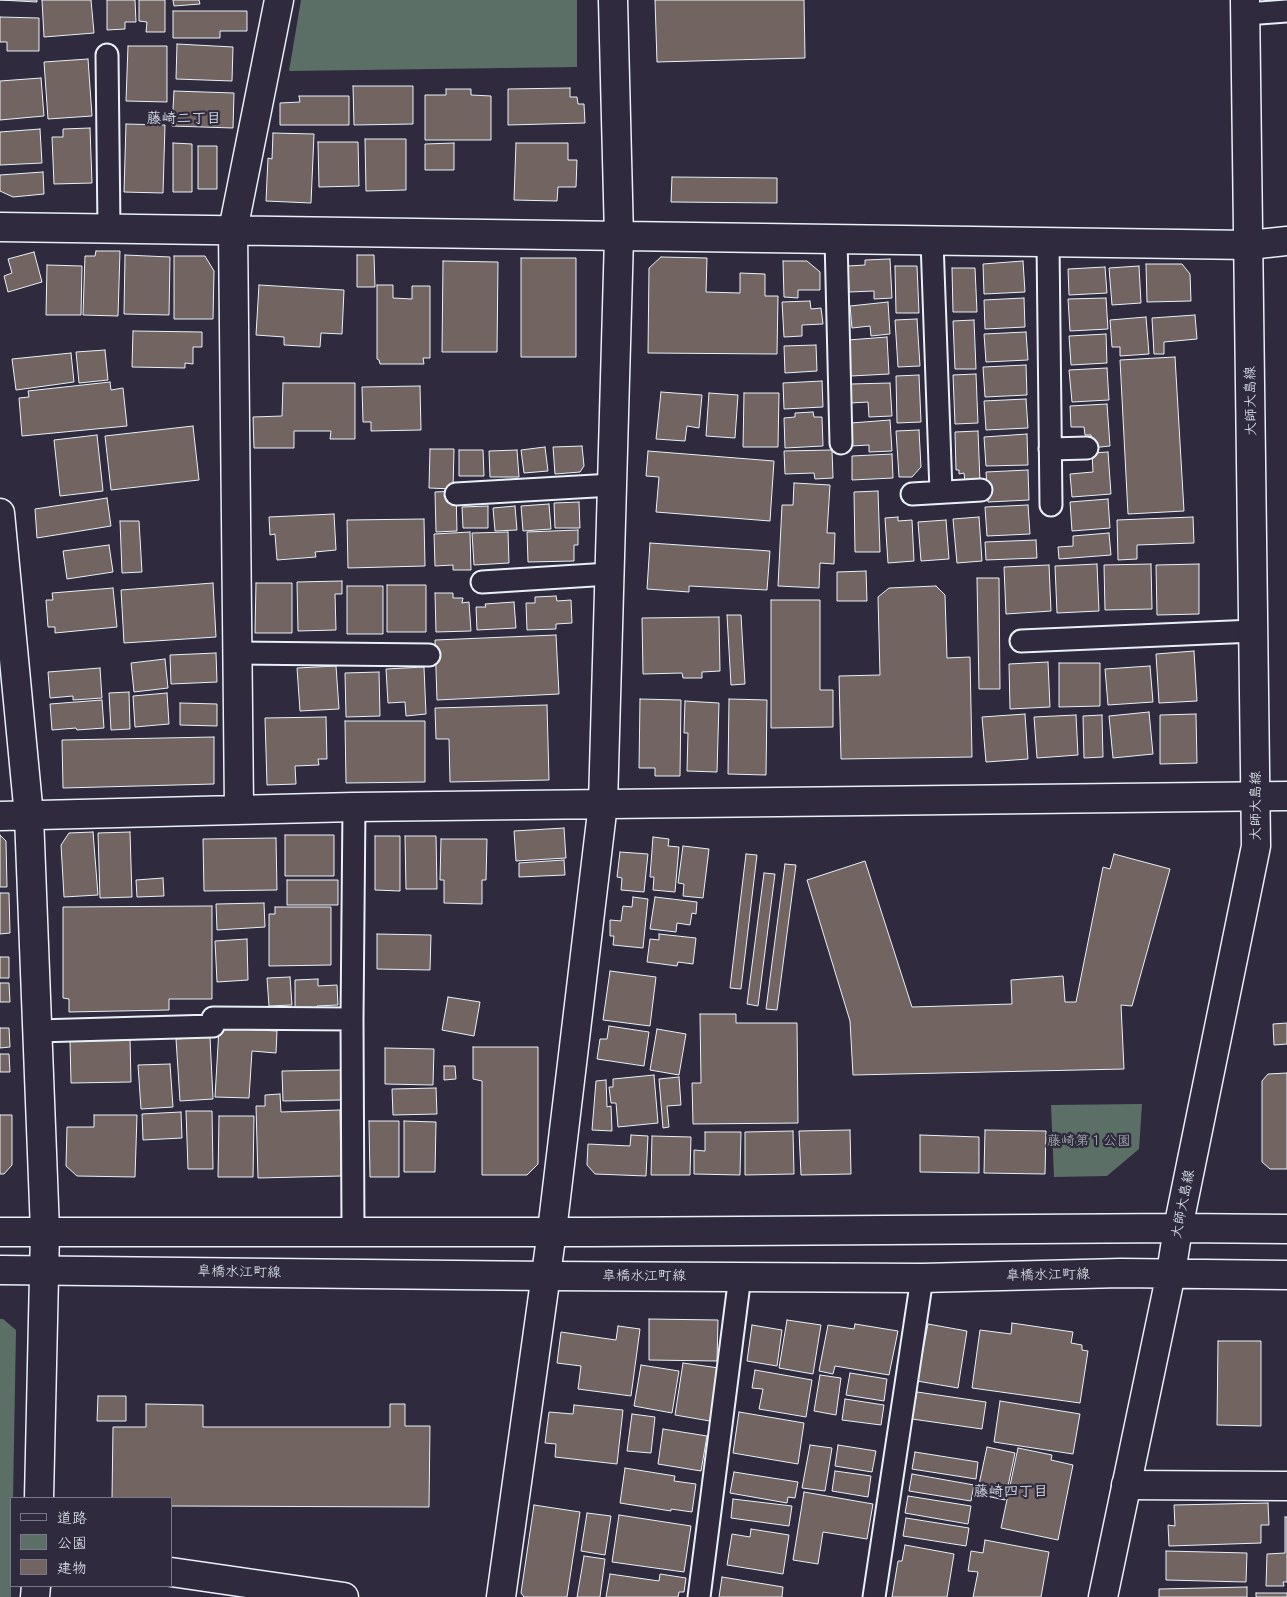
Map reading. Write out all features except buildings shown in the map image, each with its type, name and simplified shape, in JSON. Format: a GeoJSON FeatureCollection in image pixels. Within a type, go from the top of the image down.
{"type":"FeatureCollection","features":[{"type":"Feature","properties":{"kind":"street"},"geometry":{"type":"LineString","coordinates":[[239,808],[233,230],[279,0]]}},
{"type":"Feature","properties":{"kind":"street"},"geometry":{"type":"LineString","coordinates":[[501,1597],[552,1232],[603,804],[619,236],[613,0]]}},
{"type":"Feature","properties":{"kind":"street","name":"大師大島線"},"geometry":{"type":"LineString","coordinates":[[1103,1597],[1171,1273],[1178,1228],[1256,846],[1245,7]]}},
{"type":"Feature","properties":{"kind":"street"},"geometry":{"type":"LineString","coordinates":[[0,227],[1048,243],[1249,245],[1287,241]]}},
{"type":"Feature","properties":{"kind":"street"},"geometry":{"type":"LineString","coordinates":[[0,512],[28,816],[38,1031],[45,1231],[38,1497]]}},
{"type":"Feature","properties":{"kind":"street"},"geometry":{"type":"LineString","coordinates":[[0,816],[239,808],[1287,796]]}},
{"type":"Feature","properties":{"kind":"street"},"geometry":{"type":"LineString","coordinates":[[0,1232],[1287,1229]]}},
{"type":"Feature","properties":{"kind":"street","name":"皐橋水江町線"},"geometry":{"type":"LineString","coordinates":[[0,1270],[922,1278],[1171,1273],[1287,1275]]}},
{"type":"Feature","properties":{"kind":"street"},"geometry":{"type":"LineString","coordinates":[[1126,1486],[1287,1486]]}},
{"type":"Feature","properties":{"kind":"street"},"geometry":{"type":"LineString","coordinates":[[172,1572],[344,1597]]}},
{"type":"Feature","properties":{"kind":"lane"},"geometry":{"type":"LineString","coordinates":[[1245,7],[1287,11]]}},
{"type":"Feature","properties":{"kind":"lane"},"geometry":{"type":"LineString","coordinates":[[107,55],[109,228]]}},
{"type":"Feature","properties":{"kind":"lane"},"geometry":{"type":"LineString","coordinates":[[836,239],[840,443]]}},
{"type":"Feature","properties":{"kind":"lane"},"geometry":{"type":"LineString","coordinates":[[932,241],[941,492]]}},
{"type":"Feature","properties":{"kind":"lane"},"geometry":{"type":"LineString","coordinates":[[1048,243],[1051,505]]}},
{"type":"Feature","properties":{"kind":"lane"},"geometry":{"type":"LineString","coordinates":[[1050,449],[1087,448]]}},
{"type":"Feature","properties":{"kind":"lane"},"geometry":{"type":"LineString","coordinates":[[456,494],[612,485]]}},
{"type":"Feature","properties":{"kind":"lane"},"geometry":{"type":"LineString","coordinates":[[912,494],[981,490]]}},
{"type":"Feature","properties":{"kind":"lane"},"geometry":{"type":"LineString","coordinates":[[482,582],[609,574]]}},
{"type":"Feature","properties":{"kind":"lane"},"geometry":{"type":"LineString","coordinates":[[1021,641],[1254,632]]}},
{"type":"Feature","properties":{"kind":"lane"},"geometry":{"type":"LineString","coordinates":[[238,653],[429,655]]}},
{"type":"Feature","properties":{"kind":"lane"},"geometry":{"type":"LineString","coordinates":[[353,1232],[352,1019],[354,807]]}},
{"type":"Feature","properties":{"kind":"lane"},"geometry":{"type":"LineString","coordinates":[[38,1031],[213,1026],[213,1018],[352,1019]]}},
{"type":"Feature","properties":{"kind":"lane"},"geometry":{"type":"LineString","coordinates":[[699,1597],[740,1276]]}},
{"type":"Feature","properties":{"kind":"lane"},"geometry":{"type":"LineString","coordinates":[[874,1597],[922,1278]]}},
{"type":"Feature","properties":{"kind":"green space"},"geometry":{"type":"Polygon","coordinates":[[[301,0],[577,0],[577,67],[289,71],[301,0]]]}},
{"type":"Feature","properties":{"kind":"green space","name":"藤崎第１公園"},"geometry":{"type":"Polygon","coordinates":[[[1142,1104],[1139,1149],[1107,1176],[1054,1177],[1051,1105],[1142,1104]]]}},
{"type":"Feature","properties":{"kind":"green space"},"geometry":{"type":"Polygon","coordinates":[[[0,1319],[3,1319],[16,1330],[13,1497],[10,1497],[11,1597],[0,1597],[0,1319]]]}},
{"type":"Feature","properties":{"kind":"district","name":"藤崎二丁目"},"geometry":{"type":"Point","coordinates":[184,119]}},
{"type":"Feature","properties":{"kind":"district","name":"藤崎四丁目"},"geometry":{"type":"Point","coordinates":[1011,1492]}}]}
